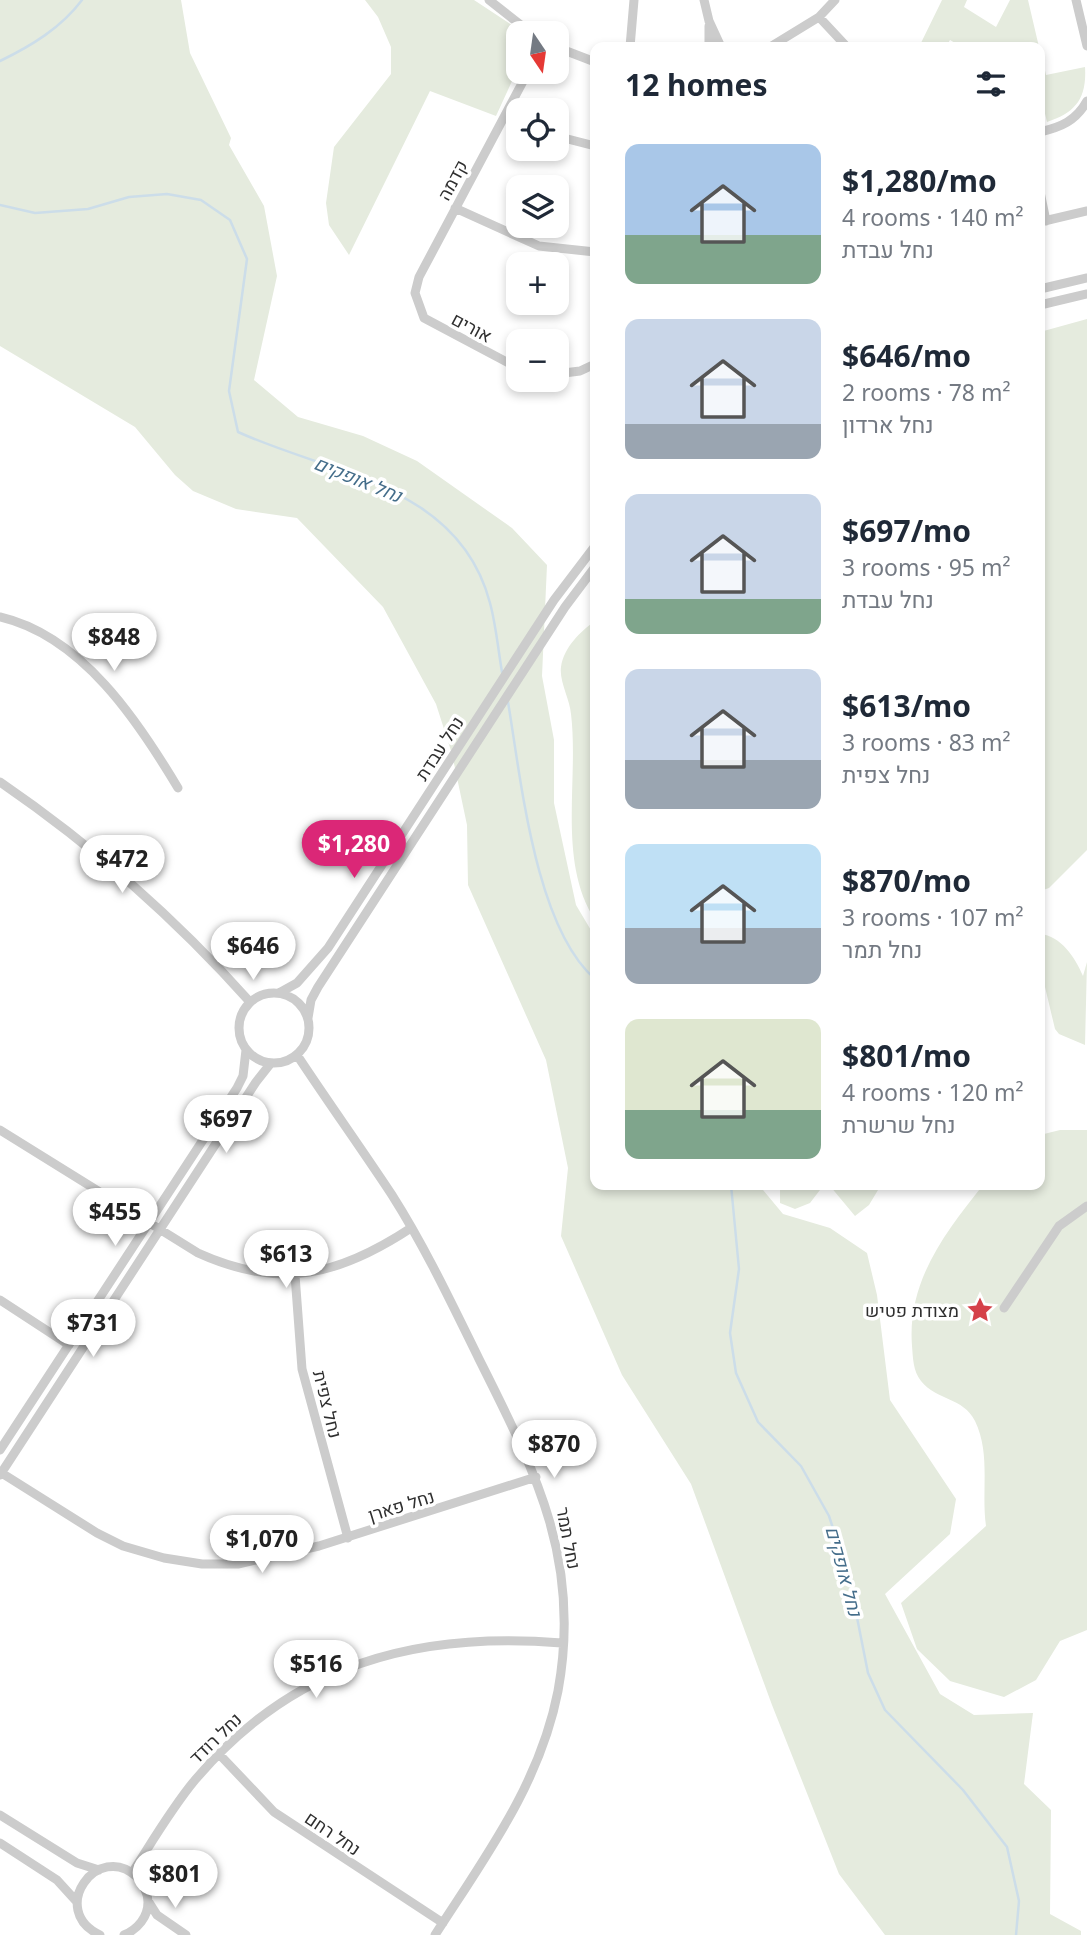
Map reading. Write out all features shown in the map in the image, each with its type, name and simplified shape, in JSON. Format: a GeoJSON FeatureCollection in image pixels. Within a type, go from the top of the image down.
{"type":"FeatureCollection","features":[{"type":"Feature","properties":{"kind":"street"},"geometry":{"type":"LineString","coordinates":[[489,0],[516,21]]}},
{"type":"Feature","properties":{"kind":"street"},"geometry":{"type":"LineString","coordinates":[[631,42],[634,0]]}},
{"type":"Feature","properties":{"kind":"street"},"geometry":{"type":"LineString","coordinates":[[704,0],[709,21],[719,42]]}},
{"type":"Feature","properties":{"kind":"street"},"geometry":{"type":"LineString","coordinates":[[778,42],[819,17],[835,0]]}},
{"type":"Feature","properties":{"kind":"street"},"geometry":{"type":"LineString","coordinates":[[1076,0],[1087,45]]}},
{"type":"Feature","properties":{"kind":"street"},"geometry":{"type":"LineString","coordinates":[[819,17],[842,42]]}},
{"type":"Feature","properties":{"kind":"street"},"geometry":{"type":"LineString","coordinates":[[709,21],[709,42]]}},
{"type":"Feature","properties":{"kind":"street"},"geometry":{"type":"LineString","coordinates":[[569,52],[590,60]]}},
{"type":"Feature","properties":{"kind":"street","name":"קדמה"},"geometry":{"type":"LineString","coordinates":[[418,307],[415,293],[419,277],[522,84]]}},
{"type":"Feature","properties":{"kind":"street"},"geometry":{"type":"LineString","coordinates":[[1045,130],[1070,122],[1087,101]]}},
{"type":"Feature","properties":{"kind":"street"},"geometry":{"type":"LineString","coordinates":[[569,139],[590,145]]}},
{"type":"Feature","properties":{"kind":"street"},"geometry":{"type":"LineString","coordinates":[[455,208],[539,246],[590,251]]}},
{"type":"Feature","properties":{"kind":"street"},"geometry":{"type":"LineString","coordinates":[[1045,221],[1087,211]]}},
{"type":"Feature","properties":{"kind":"street"},"geometry":{"type":"LineString","coordinates":[[1045,288],[1087,278]]}},
{"type":"Feature","properties":{"kind":"street"},"geometry":{"type":"LineString","coordinates":[[1045,304],[1087,294]]}},
{"type":"Feature","properties":{"kind":"street","name":"אורים"},"geometry":{"type":"LineString","coordinates":[[418,307],[424,318],[506,362]]}},
{"type":"Feature","properties":{"kind":"street"},"geometry":{"type":"LineString","coordinates":[[569,371],[590,365]]}},
{"type":"Feature","properties":{"kind":"street","name":"נחל עבדת"},"geometry":{"type":"LineString","coordinates":[[279,993],[297,984],[314,968],[590,553]]}},
{"type":"Feature","properties":{"kind":"street","name":"נחל עבדת"},"geometry":{"type":"LineString","coordinates":[[308,1018],[311,1000],[318,987],[565,607],[590,574]]}},
{"type":"Feature","properties":{"kind":"street"},"geometry":{"type":"LineString","coordinates":[[0,617],[21,624],[48,640],[94,673],[139,724],[178,788]]}},
{"type":"Feature","properties":{"kind":"street"},"geometry":{"type":"LineString","coordinates":[[0,782],[43,812],[127,879],[207,955],[250,1002]]}},
{"type":"Feature","properties":{"kind":"street"},"geometry":{"type":"LineString","coordinates":[[279,993],[297,1001],[308,1018],[308,1038],[297,1055],[271,1063],[262,1061],[246,1050],[241,1041],[239,1020],[250,1002],[258,996],[279,993]]}},
{"type":"Feature","properties":{"kind":"street"},"geometry":{"type":"LineString","coordinates":[[0,1450],[237,1088],[243,1076],[246,1050]]}},
{"type":"Feature","properties":{"kind":"street","name":"נחל תמר"},"geometry":{"type":"LineString","coordinates":[[297,1055],[411,1228],[524,1446],[555,1534],[562,1598],[558,1690],[532,1776],[495,1844],[435,1935]]}},
{"type":"Feature","properties":{"kind":"street"},"geometry":{"type":"LineString","coordinates":[[0,1473],[271,1063]]}},
{"type":"Feature","properties":{"kind":"street"},"geometry":{"type":"LineString","coordinates":[[2,1135],[160,1230],[228,1267],[261,1274],[323,1272],[375,1252],[411,1228]]}},
{"type":"Feature","properties":{"kind":"street"},"geometry":{"type":"LineString","coordinates":[[1004,1308],[1059,1226],[1087,1206]]}},
{"type":"Feature","properties":{"kind":"street","name":"נחל צפית"},"geometry":{"type":"LineString","coordinates":[[295,1275],[302,1369],[348,1538]]}},
{"type":"Feature","properties":{"kind":"street"},"geometry":{"type":"LineString","coordinates":[[0,1300],[69,1345]]}},
{"type":"Feature","properties":{"kind":"street","name":"נחל פארן"},"geometry":{"type":"LineString","coordinates":[[0,1473],[96,1533],[123,1546],[164,1558],[238,1564],[348,1538],[536,1477]]}},
{"type":"Feature","properties":{"kind":"street","name":"נחל רודד"},"geometry":{"type":"LineString","coordinates":[[132,1873],[174,1806],[219,1754],[248,1727],[301,1690],[382,1656],[454,1642],[517,1640],[562,1643]]}},
{"type":"Feature","properties":{"kind":"street","name":"נחל רחם"},"geometry":{"type":"LineString","coordinates":[[219,1754],[274,1812],[443,1923]]}},
{"type":"Feature","properties":{"kind":"street"},"geometry":{"type":"LineString","coordinates":[[0,1815],[77,1863],[99,1870],[122,1868],[132,1873],[146,1891],[148,1901],[158,1915],[186,1935]]}},
{"type":"Feature","properties":{"kind":"street"},"geometry":{"type":"LineString","coordinates":[[0,1843],[57,1880],[77,1902],[81,1919],[95,1934]]}},
{"type":"Feature","properties":{"kind":"street"},"geometry":{"type":"LineString","coordinates":[[77,1902],[83,1883],[99,1870]]}},
{"type":"Feature","properties":{"kind":"street"},"geometry":{"type":"LineString","coordinates":[[126,1935],[142,1921],[148,1901]]}},
{"type":"Feature","properties":{"kind":"shaded area"},"geometry":{"type":"Polygon","coordinates":[[[0,0],[181,0],[190,53],[231,138],[229,145],[264,206],[277,276],[254,380],[298,417],[363,436],[417,461],[512,528],[547,565],[542,676],[554,740],[554,803],[576,905],[590,929],[590,1190],[763,1190],[783,1214],[830,1228],[867,1253],[877,1295],[890,1400],[956,1499],[950,1534],[885,1594],[940,1694],[974,1715],[1033,1713],[1024,1784],[1051,1810],[1050,1914],[1081,1931],[1081,1935],[885,1935],[839,1874],[772,1705],[691,1484],[622,1375],[561,1236],[568,1168],[546,1060],[468,885],[467,825],[452,754],[436,704],[383,607],[297,518],[236,509],[193,491],[175,475],[135,427],[0,346],[0,0]]]}},
{"type":"Feature","properties":{"kind":"shaded area"},"geometry":{"type":"Polygon","coordinates":[[[365,0],[474,0],[506,21],[506,84],[511,84],[496,116],[430,91],[349,255],[329,225],[326,203],[334,147],[391,74],[391,47],[378,17],[365,0]]]}},
{"type":"Feature","properties":{"kind":"shaded area"},"geometry":{"type":"Polygon","coordinates":[[[942,0],[967,0],[964,7],[996,27],[1010,0],[1028,0],[1038,42],[950,40],[921,42],[942,0]]]}},
{"type":"Feature","properties":{"kind":"shaded area"},"geometry":{"type":"Polygon","coordinates":[[[1085,67],[1084,88],[1077,103],[1065,114],[1047,122],[1045,70],[1046,75],[1085,67]]]}},
{"type":"Feature","properties":{"kind":"shaded area"},"geometry":{"type":"Polygon","coordinates":[[[1087,319],[1087,850],[1045,889],[1045,331],[1087,319]]]}},
{"type":"Feature","properties":{"kind":"shaded area"},"geometry":{"type":"Polygon","coordinates":[[[590,625],[590,910],[576,872],[572,820],[573,740],[571,714],[561,672],[563,660],[578,635],[590,625]]]}},
{"type":"Feature","properties":{"kind":"shaded area"},"geometry":{"type":"Polygon","coordinates":[[[1045,935],[1061,943],[1083,976],[1087,962],[1085,1045],[1059,1034],[1055,1029],[1045,987],[1045,935]]]}},
{"type":"Feature","properties":{"kind":"shaded area"},"geometry":{"type":"Polygon","coordinates":[[[1060,1130],[1087,1130],[1087,1630],[1060,1641],[1036,1680],[1004,1697],[950,1681],[917,1649],[901,1603],[986,1526],[984,1459],[980,1434],[975,1421],[964,1407],[934,1392],[918,1377],[913,1360],[912,1322],[922,1279],[931,1259],[979,1190],[1045,1190],[1045,1134],[1060,1130]]]}},
{"type":"Feature","properties":{"kind":"shaded area"},"geometry":{"type":"Polygon","coordinates":[[[780,1190],[820,1190],[810,1203],[795,1209],[780,1203],[780,1190]]]}},
{"type":"Feature","properties":{"kind":"shaded area"},"geometry":{"type":"Polygon","coordinates":[[[833,1190],[878,1190],[869,1205],[855,1216],[833,1190]]]}},
{"type":"Feature","properties":{"kind":"waterway","name":"נחל אופקים"},"geometry":{"type":"LineString","coordinates":[[0,61],[45,35],[65,19],[82,0]]}},
{"type":"Feature","properties":{"kind":"waterway","name":"נחל אופקים"},"geometry":{"type":"LineString","coordinates":[[0,205],[35,213],[88,209],[129,197],[167,194],[201,200],[230,220],[247,259],[229,391],[238,432],[388,489],[422,508],[451,533],[474,564],[490,603],[502,672]]}},
{"type":"Feature","properties":{"kind":"waterway","name":"נחל אופקים"},"geometry":{"type":"LineString","coordinates":[[508,702],[525,810],[545,889],[558,925],[575,955],[590,973]]}},
{"type":"Feature","properties":{"kind":"waterway","name":"נחל אופקים"},"geometry":{"type":"LineString","coordinates":[[731,1190],[739,1269],[730,1333],[736,1373],[758,1422],[801,1466],[829,1516],[849,1577],[868,1673],[885,1710],[963,1790],[1007,1847],[1019,1901],[1016,1935]]}},
{"type":"Feature","properties":{"kind":"place","name":"מצודת פטיש"},"geometry":{"type":"Point","coordinates":[980,1310]}}]}
